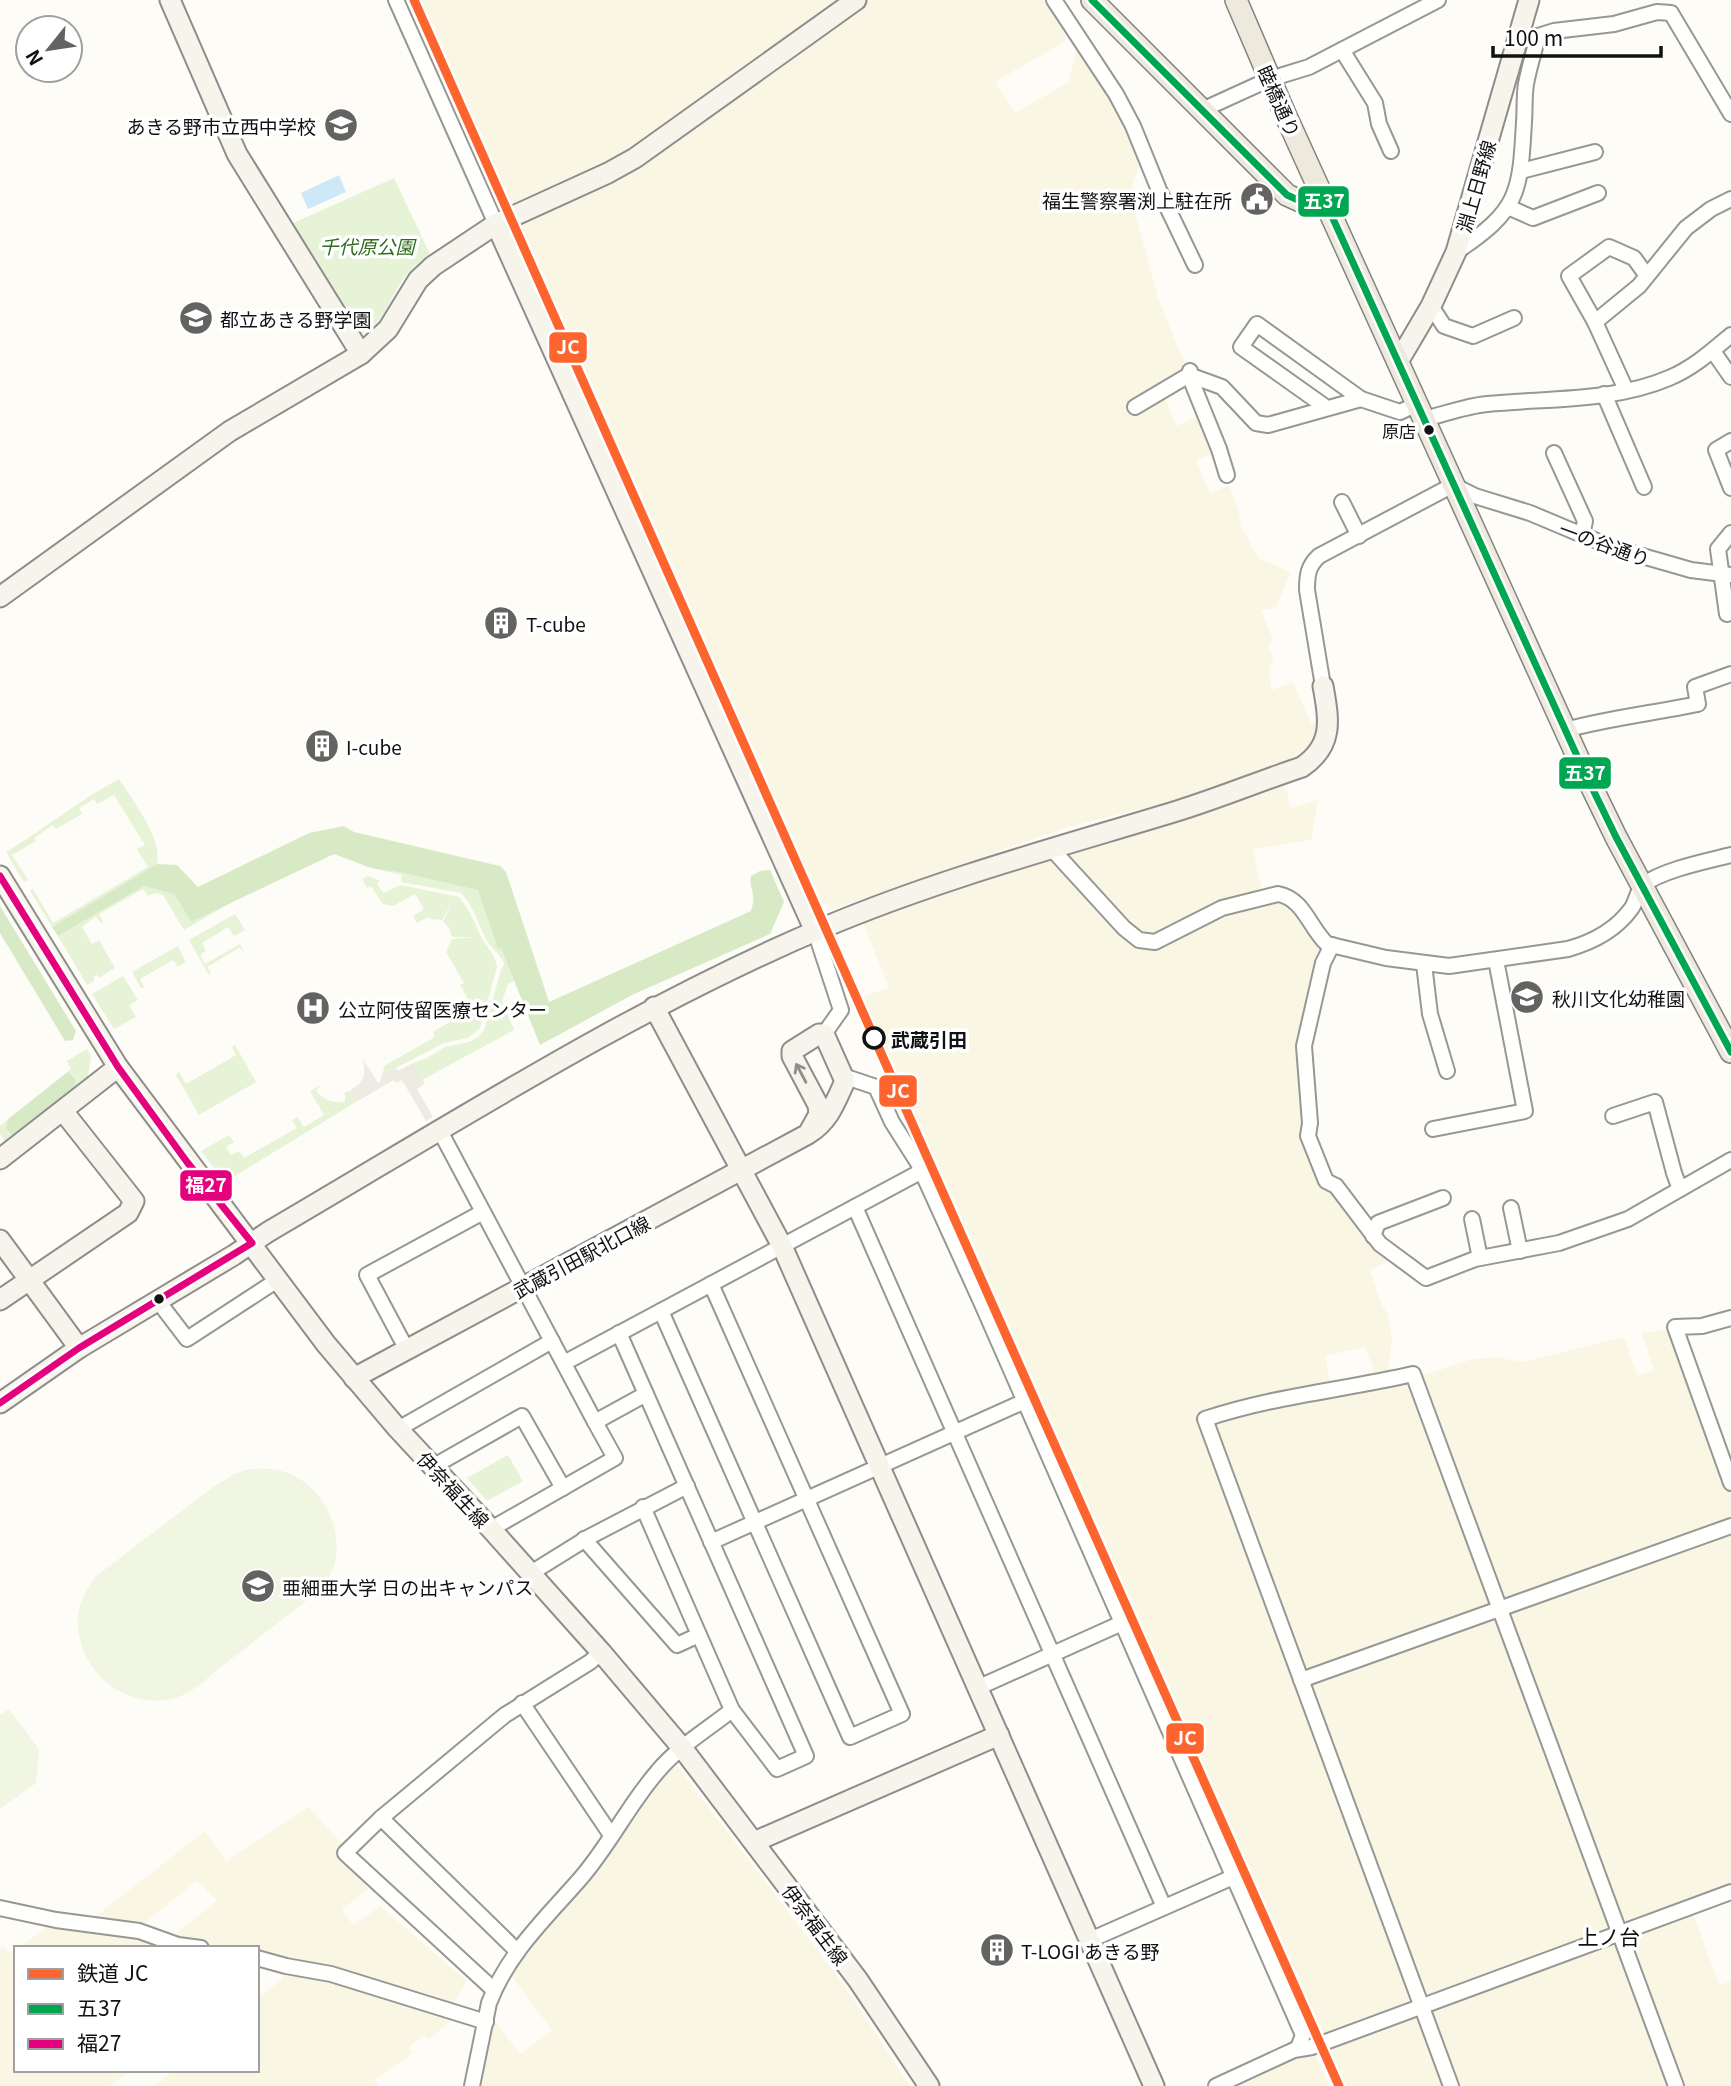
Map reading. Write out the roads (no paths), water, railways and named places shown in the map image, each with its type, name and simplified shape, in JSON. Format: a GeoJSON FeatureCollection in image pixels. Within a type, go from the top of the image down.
{"type":"FeatureCollection","features":[{"type":"Feature","properties":{"kind":"main road"},"geometry":{"type":"LineString","coordinates":[[1092,0],[1287,195],[1309,205],[1325,201]]}},
{"type":"Feature","properties":{"kind":"main road","name":"睦橋通り"},"geometry":{"type":"LineString","coordinates":[[1237,0],[1421,412],[1450,485],[1565,730],[1642,886],[1731,1052]]}},
{"type":"Feature","properties":{"kind":"street"},"geometry":{"type":"LineString","coordinates":[[170,0],[237,154],[360,354]]}},
{"type":"Feature","properties":{"kind":"street"},"geometry":{"type":"LineString","coordinates":[[396,0],[815,931],[841,1010],[824,1034],[819,1034],[792,1051],[792,1056],[818,1105],[819,1114],[808,1134]]}},
{"type":"Feature","properties":{"kind":"street"},"geometry":{"type":"LineString","coordinates":[[0,597],[230,431],[360,354],[388,329],[408,293],[425,272],[496,224],[635,158],[856,0]]}},
{"type":"Feature","properties":{"kind":"street"},"geometry":{"type":"LineString","coordinates":[[1054,0],[1083,40],[1116,94],[1195,265]]}},
{"type":"Feature","properties":{"kind":"street"},"geometry":{"type":"LineString","coordinates":[[1202,110],[1270,79],[1310,67],[1412,6],[1438,0]]}},
{"type":"Feature","properties":{"kind":"street","name":"淵上日野線"},"geometry":{"type":"LineString","coordinates":[[1398,362],[1431,306],[1456,251],[1529,0]]}},
{"type":"Feature","properties":{"kind":"street"},"geometry":{"type":"LineString","coordinates":[[1516,43],[1554,31],[1614,24],[1645,15],[1662,6],[1671,13],[1731,114]]}},
{"type":"Feature","properties":{"kind":"street"},"geometry":{"type":"LineString","coordinates":[[1456,251],[1497,221],[1508,207],[1518,186],[1526,84],[1538,36]]}},
{"type":"Feature","properties":{"kind":"street"},"geometry":{"type":"LineString","coordinates":[[1342,50],[1375,103],[1379,124],[1391,151]]}},
{"type":"Feature","properties":{"kind":"street"},"geometry":{"type":"LineString","coordinates":[[1521,171],[1595,152]]}},
{"type":"Feature","properties":{"kind":"street"},"geometry":{"type":"LineString","coordinates":[[1508,207],[1533,218],[1598,193]]}},
{"type":"Feature","properties":{"kind":"street"},"geometry":{"type":"LineString","coordinates":[[1595,322],[1639,286],[1686,228],[1710,209],[1731,199]]}},
{"type":"Feature","properties":{"kind":"street"},"geometry":{"type":"LineString","coordinates":[[1626,390],[1595,322],[1569,276],[1608,247],[1634,258],[1647,276]]}},
{"type":"Feature","properties":{"kind":"street"},"geometry":{"type":"LineString","coordinates":[[1431,306],[1444,326],[1473,336],[1514,318]]}},
{"type":"Feature","properties":{"kind":"street"},"geometry":{"type":"LineString","coordinates":[[1327,408],[1241,347],[1257,324],[1361,399],[1399,412],[1421,412],[1626,390],[1668,379],[1685,371],[1731,335]]}},
{"type":"Feature","properties":{"kind":"street"},"geometry":{"type":"LineString","coordinates":[[1713,351],[1731,377]]}},
{"type":"Feature","properties":{"kind":"street"},"geometry":{"type":"LineString","coordinates":[[1190,372],[1222,387],[1256,423],[1268,425],[1361,399]]}},
{"type":"Feature","properties":{"kind":"street"},"geometry":{"type":"LineString","coordinates":[[1135,407],[1190,372]]}},
{"type":"Feature","properties":{"kind":"street"},"geometry":{"type":"LineString","coordinates":[[1190,372],[1227,475]]}},
{"type":"Feature","properties":{"kind":"street"},"geometry":{"type":"LineString","coordinates":[[1604,394],[1644,487]]}},
{"type":"Feature","properties":{"kind":"street"},"geometry":{"type":"LineString","coordinates":[[1731,441],[1716,450],[1731,488]]}},
{"type":"Feature","properties":{"kind":"street"},"geometry":{"type":"LineString","coordinates":[[1554,453],[1585,521],[1582,535]]}},
{"type":"Feature","properties":{"kind":"street"},"geometry":{"type":"LineString","coordinates":[[0,1403],[79,1348],[252,1243],[654,1007],[815,931],[885,903],[1050,847],[1180,810],[1302,767],[1314,758],[1328,733],[1328,715],[1307,590],[1307,575],[1311,563],[1319,556],[1450,485]]}},
{"type":"Feature","properties":{"kind":"street","name":"一の谷通り"},"geometry":{"type":"LineString","coordinates":[[1450,485],[1654,561],[1726,574]]}},
{"type":"Feature","properties":{"kind":"street"},"geometry":{"type":"LineString","coordinates":[[1342,502],[1359,536]]}},
{"type":"Feature","properties":{"kind":"street"},"geometry":{"type":"LineString","coordinates":[[1727,614],[1726,574],[1718,549],[1731,533]]}},
{"type":"Feature","properties":{"kind":"street"},"geometry":{"type":"LineString","coordinates":[[1565,730],[1602,719],[1632,717],[1698,704],[1695,687],[1731,674]]}},
{"type":"Feature","properties":{"kind":"street"},"geometry":{"type":"LineString","coordinates":[[1050,847],[1124,928],[1139,940],[1155,942],[1222,908],[1278,894],[1293,899],[1324,941],[1332,945],[1424,964],[1449,966],[1567,949],[1598,938],[1610,932],[1632,908],[1642,886],[1673,871],[1731,855]]}},
{"type":"Feature","properties":{"kind":"street","name":"伊奈福生線"},"geometry":{"type":"LineString","coordinates":[[0,876],[118,1067],[187,1162],[354,1378],[531,1573],[683,1749],[858,1980],[929,2086]]}},
{"type":"Feature","properties":{"kind":"street"},"geometry":{"type":"LineString","coordinates":[[1332,945],[1323,963],[1304,1046],[1310,1123],[1308,1136],[1326,1181],[1336,1186],[1380,1244],[1426,1278],[1480,1258],[1559,1243],[1628,1219],[1731,1160]]}},
{"type":"Feature","properties":{"kind":"street"},"geometry":{"type":"LineString","coordinates":[[1433,1129],[1525,1111],[1496,960]]}},
{"type":"Feature","properties":{"kind":"street"},"geometry":{"type":"LineString","coordinates":[[1424,964],[1430,1014],[1447,1071]]}},
{"type":"Feature","properties":{"kind":"street"},"geometry":{"type":"LineString","coordinates":[[654,1007],[782,1246],[1154,2086]]}},
{"type":"Feature","properties":{"kind":"street"},"geometry":{"type":"LineString","coordinates":[[824,1034],[843,1076],[876,1087],[892,1122],[922,1171],[1303,2035],[1298,2048]]}},
{"type":"Feature","properties":{"kind":"street"},"geometry":{"type":"LineString","coordinates":[[0,1159],[118,1067]]}},
{"type":"Feature","properties":{"kind":"street","name":"武蔵引田駅北口線"},"geometry":{"type":"LineString","coordinates":[[354,1378],[808,1134],[826,1120],[845,1081],[843,1076]]}},
{"type":"Feature","properties":{"kind":"street"},"geometry":{"type":"LineString","coordinates":[[1613,1116],[1655,1102],[1680,1189]]}},
{"type":"Feature","properties":{"kind":"street"},"geometry":{"type":"LineString","coordinates":[[0,1300],[133,1207],[134,1201],[63,1111]]}},
{"type":"Feature","properties":{"kind":"street"},"geometry":{"type":"LineString","coordinates":[[440,1131],[615,1458],[491,1528]]}},
{"type":"Feature","properties":{"kind":"street"},"geometry":{"type":"LineString","coordinates":[[564,1363],[922,1171]]}},
{"type":"Feature","properties":{"kind":"street"},"geometry":{"type":"LineString","coordinates":[[1373,1236],[1378,1223],[1443,1198]]}},
{"type":"Feature","properties":{"kind":"street"},"geometry":{"type":"LineString","coordinates":[[855,1207],[1164,1907]]}},
{"type":"Feature","properties":{"kind":"street"},"geometry":{"type":"LineString","coordinates":[[1511,1208],[1520,1251]]}},
{"type":"Feature","properties":{"kind":"street"},"geometry":{"type":"LineString","coordinates":[[407,1350],[367,1275],[483,1212]]}},
{"type":"Feature","properties":{"kind":"street"},"geometry":{"type":"LineString","coordinates":[[1472,1219],[1480,1258]]}},
{"type":"Feature","properties":{"kind":"street"},"geometry":{"type":"LineString","coordinates":[[0,1240],[79,1348]]}},
{"type":"Feature","properties":{"kind":"street"},"geometry":{"type":"LineString","coordinates":[[158,1301],[187,1339],[279,1279]]}},
{"type":"Feature","properties":{"kind":"street"},"geometry":{"type":"LineString","coordinates":[[661,1311],[850,1737],[902,1714],[711,1284]]}},
{"type":"Feature","properties":{"kind":"street"},"geometry":{"type":"LineString","coordinates":[[1731,1318],[1702,1326],[1675,1327],[1726,1451],[1731,1483]]}},
{"type":"Feature","properties":{"kind":"street"},"geometry":{"type":"LineString","coordinates":[[619,1333],[806,1756],[777,1769],[732,1710],[642,1507]]}},
{"type":"Feature","properties":{"kind":"street"},"geometry":{"type":"LineString","coordinates":[[398,1429],[552,1341]]}},
{"type":"Feature","properties":{"kind":"street"},"geometry":{"type":"LineString","coordinates":[[1451,2086],[1205,1419],[1268,1400],[1379,1383],[1413,1374],[1676,2086]]}},
{"type":"Feature","properties":{"kind":"street"},"geometry":{"type":"LineString","coordinates":[[595,1422],[646,1394]]}},
{"type":"Feature","properties":{"kind":"street"},"geometry":{"type":"LineString","coordinates":[[711,1542],[1025,1401]]}},
{"type":"Feature","properties":{"kind":"street"},"geometry":{"type":"LineString","coordinates":[[434,1466],[523,1416],[563,1488]]}},
{"type":"Feature","properties":{"kind":"street"},"geometry":{"type":"LineString","coordinates":[[531,1573],[584,1539],[687,1486]]}},
{"type":"Feature","properties":{"kind":"street"},"geometry":{"type":"LineString","coordinates":[[1301,1680],[1731,1525]]}},
{"type":"Feature","properties":{"kind":"street"},"geometry":{"type":"LineString","coordinates":[[584,1539],[677,1645],[699,1635]]}},
{"type":"Feature","properties":{"kind":"street"},"geometry":{"type":"LineString","coordinates":[[977,1688],[1122,1623]]}},
{"type":"Feature","properties":{"kind":"street"},"geometry":{"type":"LineString","coordinates":[[494,1990],[345,1853],[382,1818],[505,1715],[590,1662],[601,1652]]}},
{"type":"Feature","properties":{"kind":"street"},"geometry":{"type":"LineString","coordinates":[[522,1703],[611,1835]]}},
{"type":"Feature","properties":{"kind":"street"},"geometry":{"type":"LineString","coordinates":[[472,2086],[494,1990],[517,1951],[541,1920],[581,1878],[658,1770],[732,1710]]}},
{"type":"Feature","properties":{"kind":"street"},"geometry":{"type":"LineString","coordinates":[[754,1842],[999,1735]]}},
{"type":"Feature","properties":{"kind":"street"},"geometry":{"type":"LineString","coordinates":[[382,1818],[517,1951]]}},
{"type":"Feature","properties":{"kind":"street"},"geometry":{"type":"LineString","coordinates":[[1090,1940],[1233,1877]]}},
{"type":"Feature","properties":{"kind":"street"},"geometry":{"type":"LineString","coordinates":[[1216,2086],[1298,2048],[1312,2047],[1731,1892]]}},
{"type":"Feature","properties":{"kind":"street"},"geometry":{"type":"LineString","coordinates":[[0,1908],[56,1920],[139,1931],[186,1946]]}},
{"type":"Feature","properties":{"kind":"street"},"geometry":{"type":"LineString","coordinates":[[259,1959],[331,1974],[486,2022]]}},
{"type":"Feature","properties":{"kind":"water"},"geometry":{"type":"Polygon","coordinates":[[[339,175],[346,192],[308,209],[301,193],[339,175]]]}},
{"type":"Feature","properties":{"kind":"rail line","name":"JC"},"geometry":{"type":"LineString","coordinates":[[414,0],[1339,2086]]}},
{"type":"Feature","properties":{"kind":"place","name":"あきる野市立西中学校"},"geometry":{"type":"Point","coordinates":[341,125]}},
{"type":"Feature","properties":{"kind":"place","name":"福生警察署渕上駐在所"},"geometry":{"type":"Point","coordinates":[1257,199]}},
{"type":"Feature","properties":{"kind":"place","name":"都立あきる野学園"},"geometry":{"type":"Point","coordinates":[196,318]}},
{"type":"Feature","properties":{"kind":"place","name":"原店"},"geometry":{"type":"Point","coordinates":[1429,430]}},
{"type":"Feature","properties":{"kind":"place","name":"T-cube"},"geometry":{"type":"Point","coordinates":[501,623]}},
{"type":"Feature","properties":{"kind":"place","name":"I-cube"},"geometry":{"type":"Point","coordinates":[322,746]}},
{"type":"Feature","properties":{"kind":"place","name":"秋川文化幼稚園"},"geometry":{"type":"Point","coordinates":[1527,997]}},
{"type":"Feature","properties":{"kind":"place","name":"公立阿伎留医療センター"},"geometry":{"type":"Point","coordinates":[313,1008]}},
{"type":"Feature","properties":{"kind":"place","name":"武蔵引田"},"geometry":{"type":"Point","coordinates":[874,1038]}},
{"type":"Feature","properties":{"kind":"place","name":"亜細亜大学 日の出キャンパス"},"geometry":{"type":"Point","coordinates":[258,1586]}},
{"type":"Feature","properties":{"kind":"place","name":"T-LOGI あきる野"},"geometry":{"type":"Point","coordinates":[997,1950]}},
{"type":"Feature","properties":{"kind":"district","name":"上ノ台"},"geometry":{"type":"Point","coordinates":[1609,1936]}},
{"type":"Feature","properties":{"kind":"park label","name":"千代原公園"},"geometry":{"type":"Point","coordinates":[367,245]}}]}
